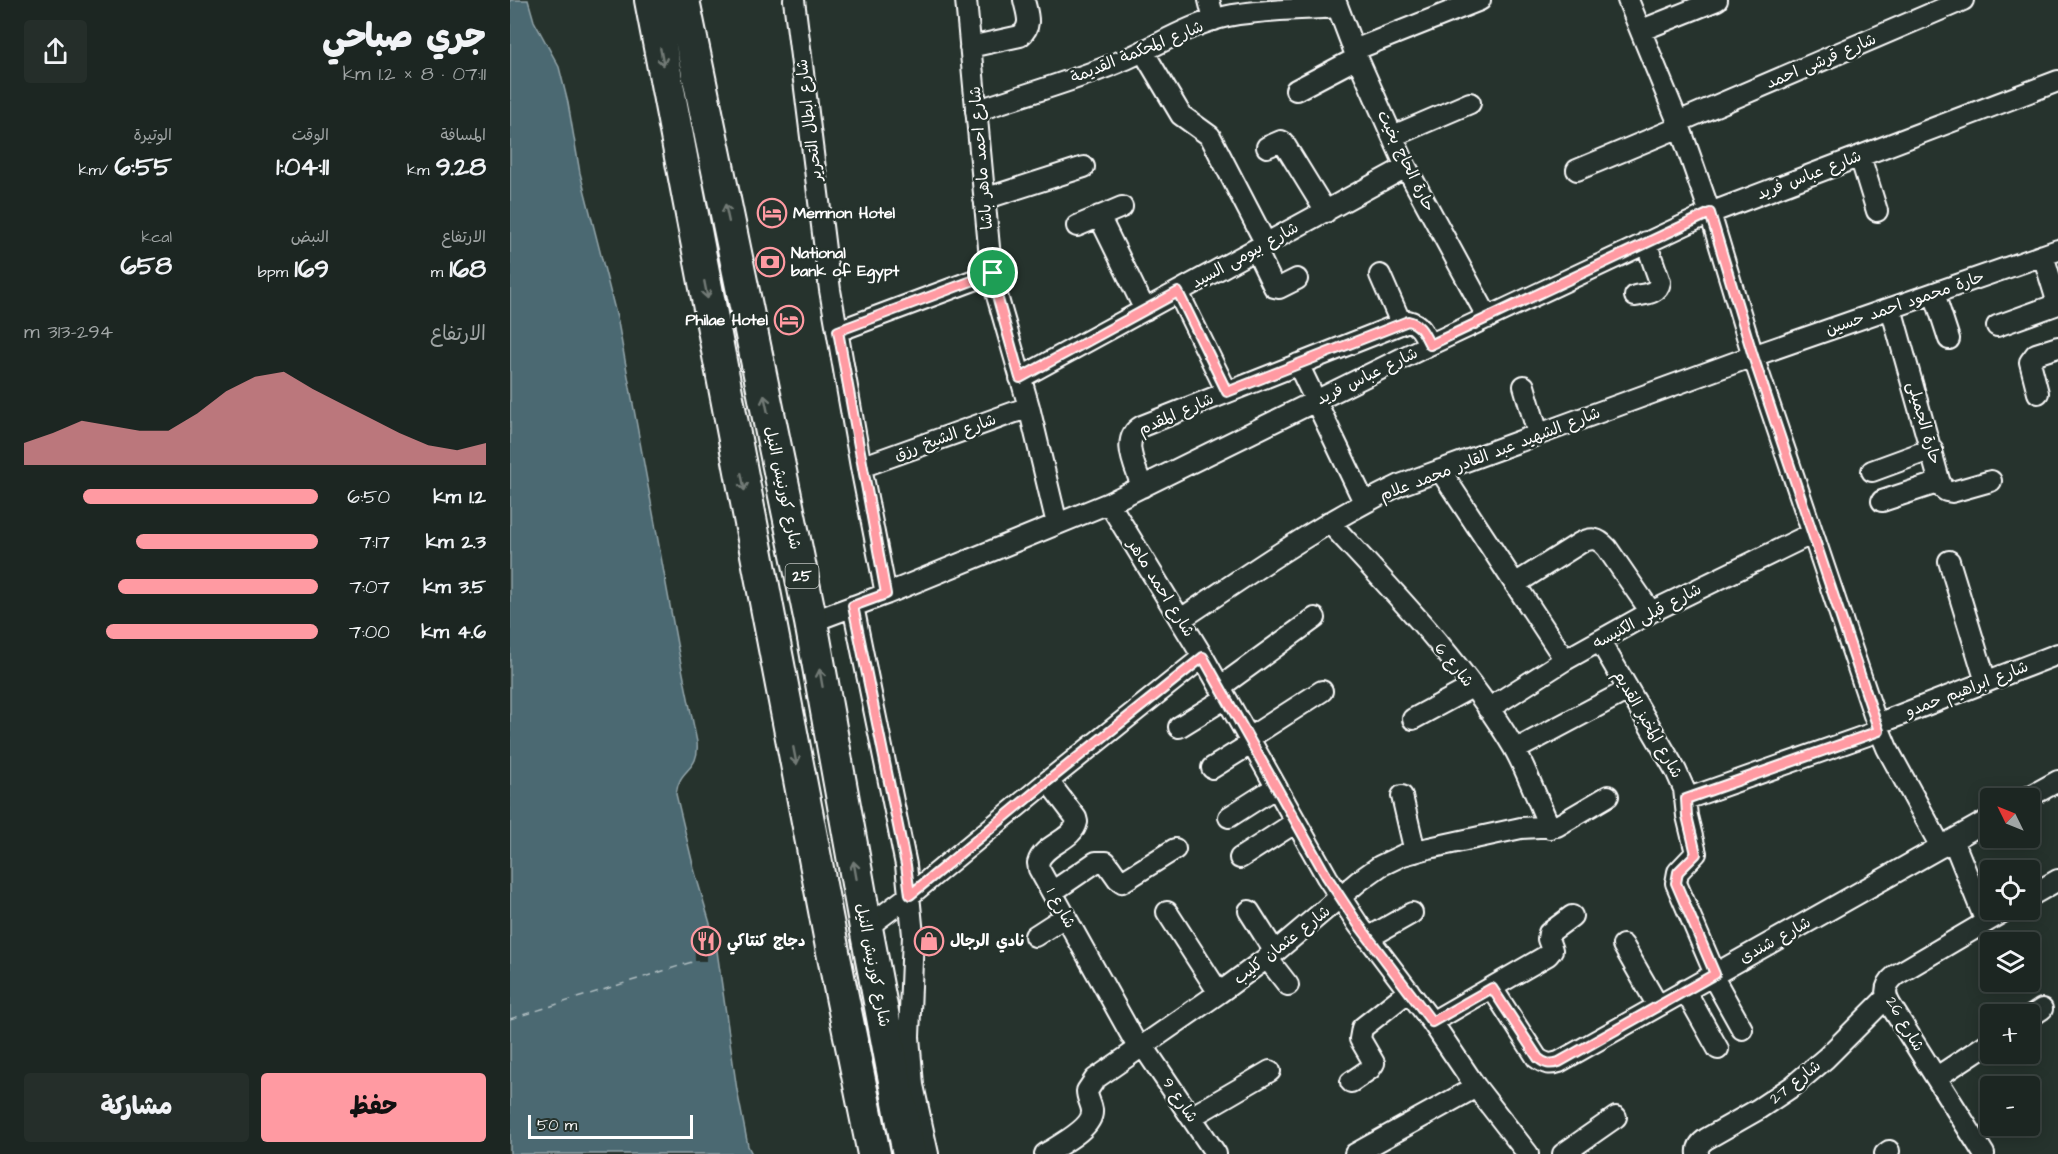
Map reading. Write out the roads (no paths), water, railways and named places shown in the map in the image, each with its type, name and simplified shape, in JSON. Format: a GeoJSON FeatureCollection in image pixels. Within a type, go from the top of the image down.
{"type":"FeatureCollection","features":[{"type":"Feature","properties":{"kind":"main road","name":"25"},"geometry":{"type":"LineString","coordinates":[[651,0],[832,947],[874,1154]]}},
{"type":"Feature","properties":{"kind":"main road","name":"شارع كورنيش النيل"},"geometry":{"type":"LineString","coordinates":[[683,0],[811,622],[909,1154]]}},
{"type":"Feature","properties":{"kind":"street","name":"شارع ابطال التحرير"},"geometry":{"type":"LineString","coordinates":[[794,0],[824,246],[861,467],[886,594]]}},
{"type":"Feature","properties":{"kind":"street","name":"شارع احمد ماهر باشا"},"geometry":{"type":"LineString","coordinates":[[966,0],[984,199],[996,292],[1029,407],[1057,524]]}},
{"type":"Feature","properties":{"kind":"street"},"geometry":{"type":"LineString","coordinates":[[970,47],[1020,36],[1024,33],[1029,24],[1024,0]]}},
{"type":"Feature","properties":{"kind":"street"},"geometry":{"type":"LineString","coordinates":[[1209,0],[1214,20]]}},
{"type":"Feature","properties":{"kind":"street"},"geometry":{"type":"LineString","coordinates":[[1296,90],[1356,54],[1480,0]]}},
{"type":"Feature","properties":{"kind":"street"},"geometry":{"type":"LineString","coordinates":[[1628,0],[1679,124],[1710,213],[1753,356],[1811,534],[1878,728],[1947,844],[1986,922]]}},
{"type":"Feature","properties":{"kind":"street"},"geometry":{"type":"LineString","coordinates":[[1642,30],[1717,0]]}},
{"type":"Feature","properties":{"kind":"street","name":"شارع قرشى احمد"},"geometry":{"type":"LineString","coordinates":[[1577,170],[1963,0]]}},
{"type":"Feature","properties":{"kind":"street","name":"شارع المحكمة القديمة"},"geometry":{"type":"LineString","coordinates":[[976,111],[1118,63],[1214,20],[1258,6],[1336,3]]}},
{"type":"Feature","properties":{"kind":"street","name":"حارة الحاج بخيت"},"geometry":{"type":"LineString","coordinates":[[1336,3],[1406,167],[1488,318]]}},
{"type":"Feature","properties":{"kind":"street"},"geometry":{"type":"LineString","coordinates":[[1143,51],[1181,115],[1210,136],[1261,247],[1274,287],[1279,288],[1297,279]]}},
{"type":"Feature","properties":{"kind":"street","name":"شارع عباس فريد"},"geometry":{"type":"LineString","coordinates":[[811,622],[886,594],[1109,503],[1430,345],[1710,213],[2058,81]]}},
{"type":"Feature","properties":{"kind":"street"},"geometry":{"type":"LineString","coordinates":[[1393,136],[1470,103]]}},
{"type":"Feature","properties":{"kind":"street"},"geometry":{"type":"LineString","coordinates":[[1267,147],[1283,142],[1326,212]]}},
{"type":"Feature","properties":{"kind":"street"},"geometry":{"type":"LineString","coordinates":[[1860,156],[1877,211]]}},
{"type":"Feature","properties":{"kind":"street"},"geometry":{"type":"LineString","coordinates":[[984,199],[1084,167]]}},
{"type":"Feature","properties":{"kind":"street","name":"شارع بيومى السيد"},"geometry":{"type":"LineString","coordinates":[[1020,378],[1406,167]]}},
{"type":"Feature","properties":{"kind":"street"},"geometry":{"type":"LineString","coordinates":[[1077,226],[1122,207]]}},
{"type":"Feature","properties":{"kind":"street"},"geometry":{"type":"LineString","coordinates":[[1099,216],[1145,310]]}},
{"type":"Feature","properties":{"kind":"street"},"geometry":{"type":"LineString","coordinates":[[1635,296],[1654,291],[1660,282],[1646,242]]}},
{"type":"Feature","properties":{"kind":"street"},"geometry":{"type":"LineString","coordinates":[[1997,326],[2058,304],[2051,253]]}},
{"type":"Feature","properties":{"kind":"street","name":"حارة محمود احمد حسين"},"geometry":{"type":"LineString","coordinates":[[1753,356],[2051,253]]}},
{"type":"Feature","properties":{"kind":"street"},"geometry":{"type":"LineString","coordinates":[[838,331],[993,273]]}},
{"type":"Feature","properties":{"kind":"street"},"geometry":{"type":"LineString","coordinates":[[1380,275],[1401,323],[1416,322],[1430,345]]}},
{"type":"Feature","properties":{"kind":"street"},"geometry":{"type":"LineString","coordinates":[[1178,292],[1227,392]]}},
{"type":"Feature","properties":{"kind":"street"},"geometry":{"type":"LineString","coordinates":[[1934,293],[1949,339]]}},
{"type":"Feature","properties":{"kind":"street","name":"حارة الجميلى"},"geometry":{"type":"LineString","coordinates":[[1891,308],[1941,487],[1952,492],[1991,481]]}},
{"type":"Feature","properties":{"kind":"street","name":"شارع المقدم"},"geometry":{"type":"LineString","coordinates":[[1142,487],[1129,444],[1130,436],[1135,429],[1401,323]]}},
{"type":"Feature","properties":{"kind":"street"},"geometry":{"type":"LineString","coordinates":[[2038,393],[2030,362],[2036,354],[2058,347]]}},
{"type":"Feature","properties":{"kind":"street","name":"شارع الشهيد عبد القادر محمد علام"},"geometry":{"type":"LineString","coordinates":[[1180,619],[1329,522],[1364,502],[1440,470],[1753,356]]}},
{"type":"Feature","properties":{"kind":"street"},"geometry":{"type":"LineString","coordinates":[[1298,364],[1364,502]]}},
{"type":"Feature","properties":{"kind":"street"},"geometry":{"type":"LineString","coordinates":[[1524,386],[1538,434]]}},
{"type":"Feature","properties":{"kind":"street","name":"شارع الشيخ رزق"},"geometry":{"type":"LineString","coordinates":[[861,467],[1029,407]]}},
{"type":"Feature","properties":{"kind":"street"},"geometry":{"type":"LineString","coordinates":[[1872,471],[1932,449]]}},
{"type":"Feature","properties":{"kind":"street"},"geometry":{"type":"LineString","coordinates":[[1440,470],[1565,660]]}},
{"type":"Feature","properties":{"kind":"street"},"geometry":{"type":"LineString","coordinates":[[1882,501],[1940,482]]}},
{"type":"Feature","properties":{"kind":"street","name":"شارع احمد ماهر"},"geometry":{"type":"LineString","coordinates":[[1109,503],[1203,657],[1327,877],[1368,938],[1432,1022],[1520,1152]]}},
{"type":"Feature","properties":{"kind":"street","name":"شارع 6"},"geometry":{"type":"LineString","coordinates":[[1329,522],[1403,603],[1488,709],[1515,750],[1550,828]]}},
{"type":"Feature","properties":{"kind":"street","name":"شارع قبلى الكنيسه"},"geometry":{"type":"LineString","coordinates":[[1488,709],[1565,660],[1651,612],[1811,534]]}},
{"type":"Feature","properties":{"kind":"street"},"geometry":{"type":"LineString","coordinates":[[1515,584],[1580,543],[1590,538],[1600,540],[1608,548],[1651,612]]}},
{"type":"Feature","properties":{"kind":"street"},"geometry":{"type":"LineString","coordinates":[[1949,561],[1986,682]]}},
{"type":"Feature","properties":{"kind":"street"},"geometry":{"type":"LineString","coordinates":[[853,606],[906,865],[913,935],[909,1037],[913,1085],[928,1154]]}},
{"type":"Feature","properties":{"kind":"street"},"geometry":{"type":"LineString","coordinates":[[1179,727],[1314,618]]}},
{"type":"Feature","properties":{"kind":"street","name":"شارع المخبز القديم"},"geometry":{"type":"LineString","coordinates":[[1600,641],[1666,752],[1684,789],[1687,816],[1696,854],[1678,872],[1676,883],[1713,974]]}},
{"type":"Feature","properties":{"kind":"street","name":"شارع ابراهيم حمدو"},"geometry":{"type":"LineString","coordinates":[[1686,799],[1878,728],[2058,654]]}},
{"type":"Feature","properties":{"kind":"street"},"geometry":{"type":"LineString","coordinates":[[866,928],[910,895],[1203,657]]}},
{"type":"Feature","properties":{"kind":"street"},"geometry":{"type":"LineString","coordinates":[[1413,719],[1472,687]]}},
{"type":"Feature","properties":{"kind":"street"},"geometry":{"type":"LineString","coordinates":[[1515,750],[1628,690]]}},
{"type":"Feature","properties":{"kind":"street"},"geometry":{"type":"LineString","coordinates":[[1212,768],[1322,692]]}},
{"type":"Feature","properties":{"kind":"street","name":"شارع 1"},"geometry":{"type":"LineString","coordinates":[[1048,781],[1077,822],[1073,830],[1039,858],[1039,868],[1141,1047]]}},
{"type":"Feature","properties":{"kind":"street"},"geometry":{"type":"LineString","coordinates":[[2040,791],[2058,781]]}},
{"type":"Feature","properties":{"kind":"street"},"geometry":{"type":"LineString","coordinates":[[1228,817],[1276,787]]}},
{"type":"Feature","properties":{"kind":"street"},"geometry":{"type":"LineString","coordinates":[[1402,796],[1415,852]]}},
{"type":"Feature","properties":{"kind":"street","name":"شارع عثمان كليب"},"geometry":{"type":"LineString","coordinates":[[1045,1154],[1085,1127],[1091,1118],[1092,1109],[1087,1091],[1090,1085],[1271,955],[1380,866],[1415,852],[1521,828],[1550,828],[1564,823],[1608,796]]}},
{"type":"Feature","properties":{"kind":"street"},"geometry":{"type":"LineString","coordinates":[[1240,858],[1296,822]]}},
{"type":"Feature","properties":{"kind":"street","name":"شارع شندى"},"geometry":{"type":"LineString","coordinates":[[1492,988],[1538,1058],[1544,1063],[1559,1062],[1980,825]]}},
{"type":"Feature","properties":{"kind":"street"},"geometry":{"type":"LineString","coordinates":[[1052,892],[1096,862],[1106,862],[1122,882],[1175,849]]}},
{"type":"Feature","properties":{"kind":"street"},"geometry":{"type":"LineString","coordinates":[[2040,890],[2058,880]]}},
{"type":"Feature","properties":{"kind":"street"},"geometry":{"type":"LineString","coordinates":[[1249,911],[1288,986]]}},
{"type":"Feature","properties":{"kind":"street"},"geometry":{"type":"LineString","coordinates":[[1167,912],[1220,993]]}},
{"type":"Feature","properties":{"kind":"street"},"geometry":{"type":"LineString","coordinates":[[1368,938],[1412,913]]}},
{"type":"Feature","properties":{"kind":"street"},"geometry":{"type":"LineString","coordinates":[[1035,936],[1065,916]]}},
{"type":"Feature","properties":{"kind":"street"},"geometry":{"type":"LineString","coordinates":[[1432,1022],[1551,953],[1549,933],[1572,916]]}},
{"type":"Feature","properties":{"kind":"street","name":"شارع 26"},"geometry":{"type":"LineString","coordinates":[[1984,1154],[1886,998],[1886,989],[1889,981],[1896,975],[1989,920]]}},
{"type":"Feature","properties":{"kind":"street"},"geometry":{"type":"LineString","coordinates":[[1623,945],[1658,1006]]}},
{"type":"Feature","properties":{"kind":"street"},"geometry":{"type":"LineString","coordinates":[[1713,974],[1742,1029]]}},
{"type":"Feature","properties":{"kind":"street"},"geometry":{"type":"LineString","coordinates":[[1685,990],[1718,1049]]}},
{"type":"Feature","properties":{"kind":"street"},"geometry":{"type":"LineString","coordinates":[[1351,1082],[1370,1069],[1374,1063],[1360,1039],[1362,1028],[1408,991]]}},
{"type":"Feature","properties":{"kind":"street","name":"شارع 27"},"geometry":{"type":"LineString","coordinates":[[1698,1154],[1700,1143],[1757,1110],[1810,1072],[1886,998]]}},
{"type":"Feature","properties":{"kind":"street","name":"شارع 9"},"geometry":{"type":"LineString","coordinates":[[1141,1047],[1216,1154]]}},
{"type":"Feature","properties":{"kind":"street"},"geometry":{"type":"LineString","coordinates":[[1937,1077],[1980,1049]]}},
{"type":"Feature","properties":{"kind":"street"},"geometry":{"type":"LineString","coordinates":[[1191,1118],[1270,1071]]}},
{"type":"Feature","properties":{"kind":"street"},"geometry":{"type":"LineString","coordinates":[[1355,1154],[1476,1087]]}},
{"type":"Feature","properties":{"kind":"street"},"geometry":{"type":"LineString","coordinates":[[1563,1154],[1616,1117]]}},
{"type":"Feature","properties":{"kind":"water"},"geometry":{"type":"Polygon","coordinates":[[[510,0],[528,0],[534,21],[559,67],[568,103],[580,173],[618,322],[697,742],[695,759],[681,779],[676,794],[694,869],[716,944],[737,1090],[748,1146],[752,1154],[510,1154],[510,0]]]}},
{"type":"Feature","properties":{"kind":"place","name":"Memnon Hotel"},"geometry":{"type":"Point","coordinates":[772,213]}},
{"type":"Feature","properties":{"kind":"place","name":"National bank of Egypt"},"geometry":{"type":"Point","coordinates":[770,262]}},
{"type":"Feature","properties":{"kind":"place","name":"Philae Hotel"},"geometry":{"type":"Point","coordinates":[789,320]}},
{"type":"Feature","properties":{"kind":"place","name":"دجاج كنتاكي"},"geometry":{"type":"Point","coordinates":[706,941]}},
{"type":"Feature","properties":{"kind":"place","name":"نادي الرجال"},"geometry":{"type":"Point","coordinates":[929,941]}}]}
